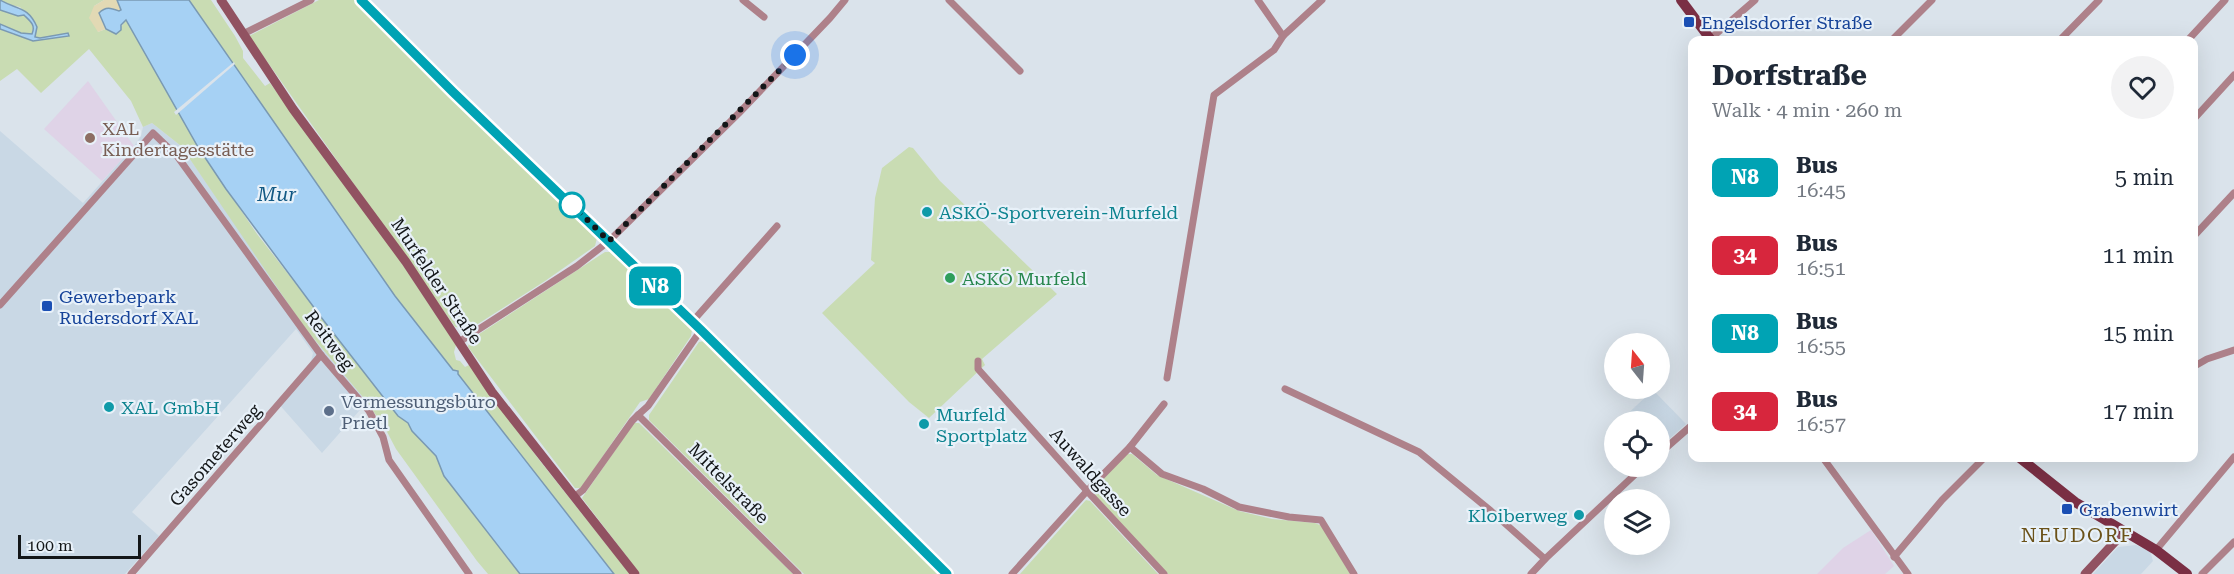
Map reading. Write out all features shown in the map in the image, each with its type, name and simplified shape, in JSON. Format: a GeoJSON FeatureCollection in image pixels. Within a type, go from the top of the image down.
{"type":"FeatureCollection","features":[{"type":"Feature","properties":{"kind":"main road"},"geometry":{"type":"LineString","coordinates":[[1681,0],[1707,36]]}},
{"type":"Feature","properties":{"kind":"main road"},"geometry":{"type":"LineString","coordinates":[[2025,462],[2076,502],[2156,550],[2187,574]]}},
{"type":"Feature","properties":{"kind":"street","name":"Murfelder Straße"},"geometry":{"type":"LineString","coordinates":[[221,0],[293,109],[375,218],[492,392],[636,574]]}},
{"type":"Feature","properties":{"kind":"street"},"geometry":{"type":"LineString","coordinates":[[243,34],[311,0]]}},
{"type":"Feature","properties":{"kind":"street"},"geometry":{"type":"LineString","coordinates":[[361,0],[701,330],[947,574]]}},
{"type":"Feature","properties":{"kind":"street"},"geometry":{"type":"LineString","coordinates":[[743,0],[764,17]]}},
{"type":"Feature","properties":{"kind":"street"},"geometry":{"type":"LineString","coordinates":[[459,342],[577,266],[609,241],[739,113],[830,18],[844,0]]}},
{"type":"Feature","properties":{"kind":"street"},"geometry":{"type":"LineString","coordinates":[[949,0],[1020,71]]}},
{"type":"Feature","properties":{"kind":"street"},"geometry":{"type":"LineString","coordinates":[[1258,0],[1283,36]]}},
{"type":"Feature","properties":{"kind":"street"},"geometry":{"type":"LineString","coordinates":[[1167,378],[1214,95],[1274,50],[1283,36],[1322,0]]}},
{"type":"Feature","properties":{"kind":"street"},"geometry":{"type":"LineString","coordinates":[[1714,36],[1755,0]]}},
{"type":"Feature","properties":{"kind":"street"},"geometry":{"type":"LineString","coordinates":[[1896,36],[1932,0]]}},
{"type":"Feature","properties":{"kind":"street"},"geometry":{"type":"LineString","coordinates":[[2064,36],[2099,0]]}},
{"type":"Feature","properties":{"kind":"street"},"geometry":{"type":"LineString","coordinates":[[2192,36],[2225,0]]}},
{"type":"Feature","properties":{"kind":"street"},"geometry":{"type":"LineString","coordinates":[[2198,115],[2234,75]]}},
{"type":"Feature","properties":{"kind":"street","name":"Reitweg"},"geometry":{"type":"LineString","coordinates":[[0,305],[153,133],[177,156],[321,355],[369,411],[383,436],[389,460],[469,574]]}},
{"type":"Feature","properties":{"kind":"street"},"geometry":{"type":"LineString","coordinates":[[2198,232],[2234,193]]}},
{"type":"Feature","properties":{"kind":"street"},"geometry":{"type":"LineString","coordinates":[[692,322],[777,226]]}},
{"type":"Feature","properties":{"kind":"street"},"geometry":{"type":"LineString","coordinates":[[574,497],[584,490],[632,421],[648,406],[701,330]]}},
{"type":"Feature","properties":{"kind":"street"},"geometry":{"type":"LineString","coordinates":[[2198,364],[2234,350]]}},
{"type":"Feature","properties":{"kind":"street","name":"Gasometerweg"},"geometry":{"type":"LineString","coordinates":[[131,574],[321,355]]}},
{"type":"Feature","properties":{"kind":"street","name":"Auwaldgasse"},"geometry":{"type":"LineString","coordinates":[[978,361],[978,369],[1164,574]]}},
{"type":"Feature","properties":{"kind":"street"},"geometry":{"type":"LineString","coordinates":[[1285,389],[1419,452],[1545,559]]}},
{"type":"Feature","properties":{"kind":"street"},"geometry":{"type":"LineString","coordinates":[[1012,574],[1130,447],[1164,404]]}},
{"type":"Feature","properties":{"kind":"street","name":"Mittelstraße"},"geometry":{"type":"LineString","coordinates":[[638,415],[798,574]]}},
{"type":"Feature","properties":{"kind":"street"},"geometry":{"type":"LineString","coordinates":[[1670,444],[1688,429]]}},
{"type":"Feature","properties":{"kind":"street"},"geometry":{"type":"LineString","coordinates":[[1130,447],[1162,474],[1203,489],[1239,507],[1289,517],[1321,520],[1354,574]]}},
{"type":"Feature","properties":{"kind":"street"},"geometry":{"type":"LineString","coordinates":[[2156,550],[2234,457]]}},
{"type":"Feature","properties":{"kind":"street"},"geometry":{"type":"LineString","coordinates":[[1826,462],[1908,574]]}},
{"type":"Feature","properties":{"kind":"street"},"geometry":{"type":"LineString","coordinates":[[1894,557],[1942,500],[1980,462]]}},
{"type":"Feature","properties":{"kind":"street"},"geometry":{"type":"LineString","coordinates":[[1531,574],[1632,477]]}},
{"type":"Feature","properties":{"kind":"street"},"geometry":{"type":"LineString","coordinates":[[2085,574],[2124,532]]}},
{"type":"Feature","properties":{"kind":"street"},"geometry":{"type":"LineString","coordinates":[[2202,574],[2234,542]]}},
{"type":"Feature","properties":{"kind":"shaded area","name":"XAL Kindertagesstätte"},"geometry":{"type":"Polygon","coordinates":[[[88,81],[134,146],[102,181],[44,129],[88,81]]]}},
{"type":"Feature","properties":{"kind":"shaded area"},"geometry":{"type":"Polygon","coordinates":[[[152,123],[181,146],[314,339],[367,402],[322,453],[277,402],[310,365],[313,353],[296,329],[132,512],[159,536],[125,574],[0,574],[0,131],[83,203],[134,146],[141,136],[143,127],[152,123]]]}},
{"type":"Feature","properties":{"kind":"shaded area"},"geometry":{"type":"Polygon","coordinates":[[[1643,399],[1662,399],[1686,424],[1670,438],[1670,411],[1631,411],[1643,399]]]}},
{"type":"Feature","properties":{"kind":"shaded area"},"geometry":{"type":"Polygon","coordinates":[[[1871,530],[1894,566],[1885,574],[1817,574],[1843,548],[1871,530]]]}},
{"type":"Feature","properties":{"kind":"shaded area"},"geometry":{"type":"Polygon","coordinates":[[[2136,545],[2150,551],[2153,561],[2141,574],[2093,574],[2118,547],[2136,545]]]}},
{"type":"Feature","properties":{"kind":"green space"},"geometry":{"type":"Polygon","coordinates":[[[1,0],[104,0],[94,6],[98,32],[106,29],[116,34],[126,20],[198,147],[257,234],[398,415],[408,423],[412,431],[436,456],[444,476],[520,574],[488,574],[477,561],[396,449],[367,402],[304,327],[181,146],[152,123],[143,127],[131,101],[89,49],[41,93],[17,69],[0,81],[0,29],[14,35],[34,35],[37,27],[20,7],[6,4],[1,0]]]}},
{"type":"Feature","properties":{"kind":"green space"},"geometry":{"type":"Polygon","coordinates":[[[189,0],[211,0],[235,36],[243,51],[243,58],[265,86],[270,83],[379,229],[456,345],[454,352],[456,360],[465,367],[469,365],[540,461],[630,574],[614,574],[458,374],[458,371],[453,370],[395,296],[189,0]]]}},
{"type":"Feature","properties":{"kind":"green space"},"geometry":{"type":"Polygon","coordinates":[[[319,0],[354,0],[597,238],[595,246],[470,329],[455,327],[249,36],[319,0]]]}},
{"type":"Feature","properties":{"kind":"green space"},"geometry":{"type":"Polygon","coordinates":[[[0,10],[18,16],[24,15],[30,21],[32,34],[21,33],[0,24],[0,10]]]}},
{"type":"Feature","properties":{"kind":"green space","name":"ASKÖ Murfeld"},"geometry":{"type":"Polygon","coordinates":[[[909,147],[913,148],[940,181],[1057,294],[982,359],[985,365],[929,418],[909,402],[822,313],[875,263],[871,260],[875,198],[882,168],[909,147]]]}},
{"type":"Feature","properties":{"kind":"green space"},"geometry":{"type":"Polygon","coordinates":[[[605,252],[610,252],[692,330],[691,336],[649,399],[640,402],[581,488],[575,488],[468,347],[470,340],[605,252]]]}},
{"type":"Feature","properties":{"kind":"green space"},"geometry":{"type":"Polygon","coordinates":[[[704,341],[939,574],[804,574],[649,420],[649,415],[699,342],[704,341]]]}},
{"type":"Feature","properties":{"kind":"green space"},"geometry":{"type":"Polygon","coordinates":[[[634,423],[639,423],[793,574],[640,574],[582,498],[634,423]]]}},
{"type":"Feature","properties":{"kind":"green space"},"geometry":{"type":"Polygon","coordinates":[[[1126,454],[1132,454],[1157,475],[1239,511],[1272,519],[1315,523],[1322,526],[1350,574],[1168,574],[1092,492],[1126,454]]]}},
{"type":"Feature","properties":{"kind":"green space"},"geometry":{"type":"Polygon","coordinates":[[[1086,500],[1090,501],[1158,574],[1020,574],[1086,500]]]}},
{"type":"Feature","properties":{"kind":"sand"},"geometry":{"type":"Polygon","coordinates":[[[104,0],[117,0],[122,10],[110,8],[101,19],[106,29],[98,32],[89,18],[94,6],[104,0]]]}},
{"type":"Feature","properties":{"kind":"water"},"geometry":{"type":"Polygon","coordinates":[[[0,0],[30,15],[37,27],[35,37],[68,33],[69,36],[33,41],[0,29],[0,24],[21,33],[32,34],[33,28],[32,23],[24,15],[18,16],[0,10],[0,0]]]}},
{"type":"Feature","properties":{"kind":"water","name":"Mur"},"geometry":{"type":"Polygon","coordinates":[[[117,0],[189,0],[395,296],[453,370],[458,371],[458,374],[614,574],[520,574],[444,476],[436,456],[412,431],[408,423],[398,416],[226,189],[198,147],[126,20],[116,34],[106,29],[99,13],[106,8],[121,10],[117,0]]]}},
{"type":"Feature","properties":{"kind":"pier"},"geometry":{"type":"Polygon","coordinates":[[[234,62],[235,64],[176,115],[174,112],[234,62]]]}},
{"type":"Feature","properties":{"kind":"bus line","name":"N8"},"geometry":{"type":"LineString","coordinates":[[361,0],[453,92],[701,330],[947,574]]}},
{"type":"Feature","properties":{"kind":"place","name":"Engelsdorfer Straße"},"geometry":{"type":"Point","coordinates":[1689,22]}},
{"type":"Feature","properties":{"kind":"place","name":"XAL Kindertagesstätte"},"geometry":{"type":"Point","coordinates":[90,138]}},
{"type":"Feature","properties":{"kind":"place","name":"ASKÖ-Sportverein-Murfeld"},"geometry":{"type":"Point","coordinates":[927,212]}},
{"type":"Feature","properties":{"kind":"place","name":"ASKÖ Murfeld"},"geometry":{"type":"Point","coordinates":[950,278]}},
{"type":"Feature","properties":{"kind":"place","name":"Gewerbepark Rudersdorf XAL"},"geometry":{"type":"Point","coordinates":[47,306]}},
{"type":"Feature","properties":{"kind":"place","name":"XAL GmbH"},"geometry":{"type":"Point","coordinates":[109,407]}},
{"type":"Feature","properties":{"kind":"place","name":"Vermessungsbüro Prietl"},"geometry":{"type":"Point","coordinates":[329,411]}},
{"type":"Feature","properties":{"kind":"place","name":"Murfeld Sportplatz"},"geometry":{"type":"Point","coordinates":[924,424]}},
{"type":"Feature","properties":{"kind":"place","name":"Grabenwirt"},"geometry":{"type":"Point","coordinates":[2067,509]}},
{"type":"Feature","properties":{"kind":"place","name":"Kloiberweg"},"geometry":{"type":"Point","coordinates":[1579,515]}},
{"type":"Feature","properties":{"kind":"district","name":"NEUDORF"},"geometry":{"type":"Point","coordinates":[2077,535]}},
{"type":"Feature","properties":{"kind":"route"},"geometry":{"type":"LineString","coordinates":[[572,205],[609,241],[795,55]]}}]}
